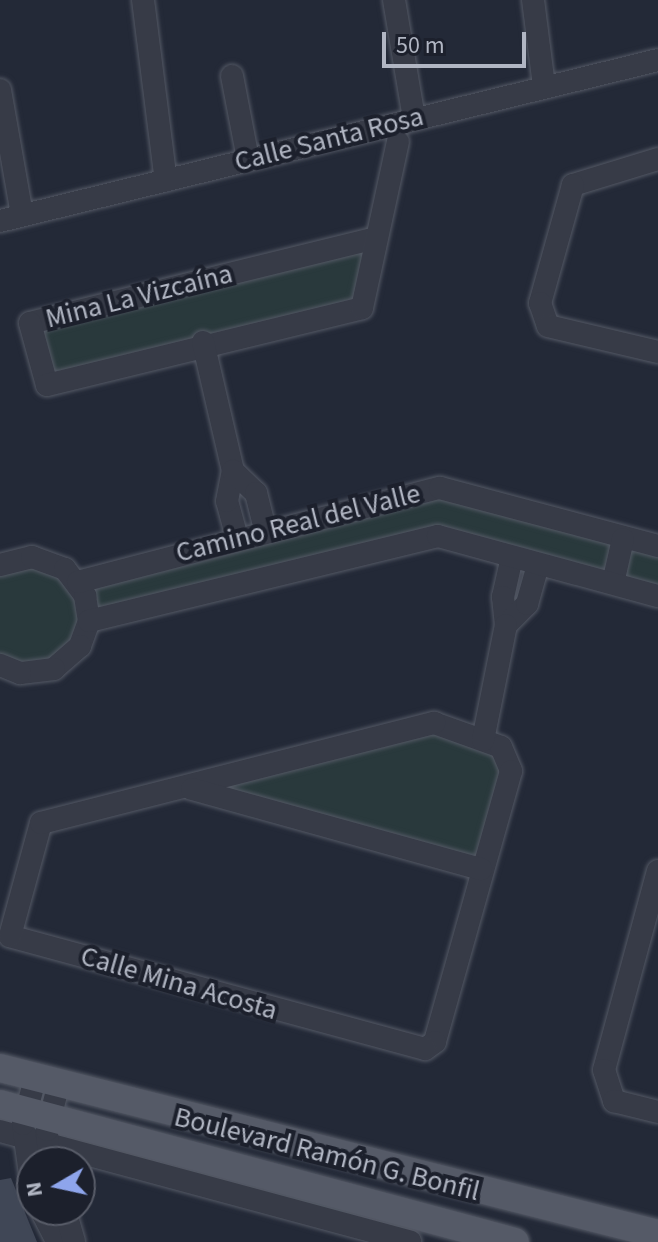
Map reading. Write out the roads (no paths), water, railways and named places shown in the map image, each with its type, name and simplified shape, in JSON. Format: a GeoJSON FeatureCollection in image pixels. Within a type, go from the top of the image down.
{"type":"FeatureCollection","features":[{"type":"Feature","properties":{"kind":"main road","name":"Boulevard Ramón G. Bonfil"},"geometry":{"type":"LineString","coordinates":[[0,1068],[46,1083],[657,1234]]}},
{"type":"Feature","properties":{"kind":"main road","name":"Boulevard Ramón G. Bonfil"},"geometry":{"type":"LineString","coordinates":[[32,1128],[515,1242]]}},
{"type":"Feature","properties":{"kind":"street"},"geometry":{"type":"LineString","coordinates":[[143,0],[166,181]]}},
{"type":"Feature","properties":{"kind":"street"},"geometry":{"type":"LineString","coordinates":[[394,0],[414,118]]}},
{"type":"Feature","properties":{"kind":"street"},"geometry":{"type":"LineString","coordinates":[[533,0],[544,86]]}},
{"type":"Feature","properties":{"kind":"street","name":"Calle Santa Rosa"},"geometry":{"type":"LineString","coordinates":[[0,221],[658,60]]}},
{"type":"Feature","properties":{"kind":"street"},"geometry":{"type":"LineString","coordinates":[[232,76],[248,159]]}},
{"type":"Feature","properties":{"kind":"street"},"geometry":{"type":"LineString","coordinates":[[0,90],[22,215]]}},
{"type":"Feature","properties":{"kind":"street","name":"Mina La Vizcaína"},"geometry":{"type":"LineString","coordinates":[[376,238],[30,323],[47,385],[203,342],[362,308],[398,142]]}},
{"type":"Feature","properties":{"kind":"street"},"geometry":{"type":"LineString","coordinates":[[658,159],[573,185],[540,303],[548,326],[658,352]]}},
{"type":"Feature","properties":{"kind":"street"},"geometry":{"type":"LineString","coordinates":[[203,342],[233,471],[227,501],[237,538]]}},
{"type":"Feature","properties":{"kind":"street"},"geometry":{"type":"LineString","coordinates":[[233,471],[256,493],[265,530]]}},
{"type":"Feature","properties":{"kind":"street","name":"Camino Real del Valle"},"geometry":{"type":"LineString","coordinates":[[78,582],[265,530],[440,488],[658,546]]}},
{"type":"Feature","properties":{"kind":"street","name":"Camino Real del Valle"},"geometry":{"type":"LineString","coordinates":[[89,621],[413,538],[438,536],[658,596]]}},
{"type":"Feature","properties":{"kind":"street"},"geometry":{"type":"LineString","coordinates":[[613,583],[623,539]]}},
{"type":"Feature","properties":{"kind":"street"},"geometry":{"type":"LineString","coordinates":[[483,740],[506,625],[503,597],[512,557]]}},
{"type":"Feature","properties":{"kind":"street"},"geometry":{"type":"LineString","coordinates":[[0,565],[49,560],[78,582],[89,621],[80,646],[54,669],[20,673],[0,665]]}},
{"type":"Feature","properties":{"kind":"street"},"geometry":{"type":"LineString","coordinates":[[506,625],[527,604],[538,565]]}},
{"type":"Feature","properties":{"kind":"street","name":"Calle Mina Acosta"},"geometry":{"type":"LineString","coordinates":[[434,723],[483,740],[510,757],[511,771],[481,869],[435,1042],[425,1049],[10,936],[41,823],[191,789],[434,723]]}},
{"type":"Feature","properties":{"kind":"street","name":"Calle Mina Acosta"},"geometry":{"type":"LineString","coordinates":[[191,789],[481,869]]}},
{"type":"Feature","properties":{"kind":"street"},"geometry":{"type":"LineString","coordinates":[[658,871],[604,1070],[614,1101],[658,1112]]}},
{"type":"Feature","properties":{"kind":"street"},"geometry":{"type":"LineString","coordinates":[[32,1128],[46,1083]]}},
{"type":"Feature","properties":{"kind":"street","name":"Boulevard Ramón G. Bonfil"},"geometry":{"type":"LineString","coordinates":[[0,1131],[32,1128],[410,1242]]}}]}
